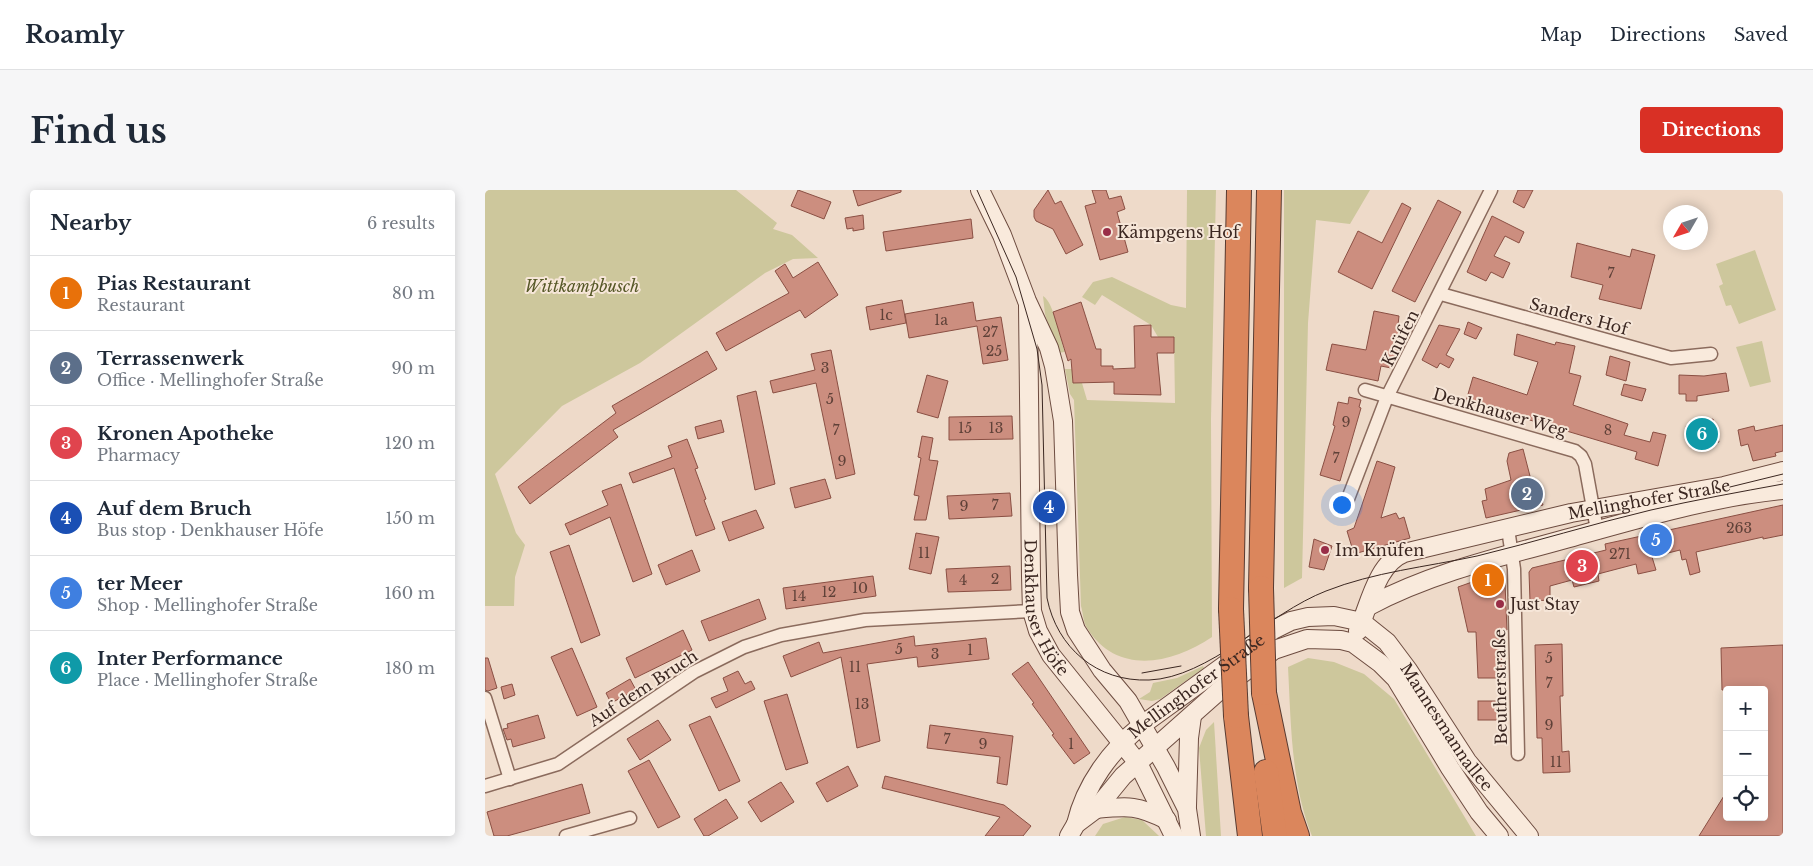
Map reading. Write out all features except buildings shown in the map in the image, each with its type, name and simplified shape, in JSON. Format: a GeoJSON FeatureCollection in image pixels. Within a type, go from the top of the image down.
{"type":"FeatureCollection","features":[{"type":"Feature","properties":{"kind":"highway"},"geometry":{"type":"LineString","coordinates":[[1239,190],[1231,609],[1237,716],[1249,836]]}},
{"type":"Feature","properties":{"kind":"highway"},"geometry":{"type":"LineString","coordinates":[[1269,190],[1261,588],[1265,761],[1275,836]]}},
{"type":"Feature","properties":{"kind":"highway"},"geometry":{"type":"LineString","coordinates":[[1264,693],[1289,812],[1297,836]]}},
{"type":"Feature","properties":{"kind":"street","name":"Denkhauser Höfe"},"geometry":{"type":"LineString","coordinates":[[980,190],[1003,235],[1027,301],[1049,348],[1063,421],[1071,612],[1076,630],[1093,657],[1128,701],[1187,809]]}},
{"type":"Feature","properties":{"kind":"street","name":"Knüfen"},"geometry":{"type":"LineString","coordinates":[[1346,504],[1387,397],[1441,294],[1491,190]]}},
{"type":"Feature","properties":{"kind":"street","name":"Sanders Hof"},"geometry":{"type":"LineString","coordinates":[[1441,294],[1671,358],[1711,354]]}},
{"type":"Feature","properties":{"kind":"street","name":"Denkhauser Höfe"},"geometry":{"type":"LineString","coordinates":[[1027,301],[1032,611],[1038,631],[1051,655],[1138,763],[1171,828]]}},
{"type":"Feature","properties":{"kind":"street","name":"Denkhauser Weg"},"geometry":{"type":"LineString","coordinates":[[1365,390],[1575,451],[1581,456],[1585,464],[1597,530]]}},
{"type":"Feature","properties":{"kind":"street","name":"Mellinghofer Straße"},"geometry":{"type":"LineString","coordinates":[[1073,830],[1096,809],[1123,776],[1219,690],[1274,650],[1307,639],[1341,640],[1353,643],[1381,574],[1388,562],[1404,553],[1594,509],[1724,486],[1783,471]]}},
{"type":"Feature","properties":{"kind":"street","name":"Mellinghofer Straße"},"geometry":{"type":"LineString","coordinates":[[1073,830],[1081,805],[1107,760],[1122,741],[1273,630],[1291,621],[1308,617],[1365,614],[1400,590],[1435,576],[1512,553],[1735,495],[1783,490]]}},
{"type":"Feature","properties":{"kind":"street","name":"Beutherstraße"},"geometry":{"type":"LineString","coordinates":[[1508,529],[1512,553],[1518,754]]}},
{"type":"Feature","properties":{"kind":"street"},"geometry":{"type":"LineString","coordinates":[[1381,574],[1400,590]]}},
{"type":"Feature","properties":{"kind":"street","name":"Auf dem Bruch"},"geometry":{"type":"LineString","coordinates":[[485,786],[558,764],[694,672],[744,647],[781,635],[865,620],[1032,611]]}},
{"type":"Feature","properties":{"kind":"street","name":"Mannesmannallee"},"geometry":{"type":"LineString","coordinates":[[1365,614],[1409,670],[1467,761],[1529,836]]}},
{"type":"Feature","properties":{"kind":"street","name":"Mannesmannallee"},"geometry":{"type":"LineString","coordinates":[[1353,643],[1380,662],[1396,679],[1450,768],[1479,812],[1499,836]]}},
{"type":"Feature","properties":{"kind":"street"},"geometry":{"type":"LineString","coordinates":[[485,698],[510,779]]}},
{"type":"Feature","properties":{"kind":"street"},"geometry":{"type":"LineString","coordinates":[[1191,836],[1187,809],[1189,738],[1192,716]]}},
{"type":"Feature","properties":{"kind":"street"},"geometry":{"type":"LineString","coordinates":[[1096,809],[1130,806],[1146,809],[1171,828]]}},
{"type":"Feature","properties":{"kind":"street"},"geometry":{"type":"LineString","coordinates":[[565,836],[630,818]]}},
{"type":"Feature","properties":{"kind":"green space","name":"Wittkampbusch"},"geometry":{"type":"Polygon","coordinates":[[[485,190],[736,190],[777,223],[773,229],[792,235],[818,258],[793,259],[765,273],[640,363],[562,406],[495,474],[516,533],[525,545],[515,577],[514,606],[485,606],[485,190]]]}},
{"type":"Feature","properties":{"kind":"green space"},"geometry":{"type":"Polygon","coordinates":[[[1187,190],[1216,190],[1211,419],[1212,637],[1180,654],[1146,661],[1129,659],[1114,653],[1099,643],[1087,628],[1084,620],[1081,606],[1074,400],[1070,394],[1065,369],[1072,369],[1073,383],[1082,383],[1087,400],[1175,403],[1174,337],[1158,337],[1151,325],[1102,295],[1095,305],[1082,297],[1093,282],[1112,277],[1171,305],[1186,308],[1187,190]]]}},
{"type":"Feature","properties":{"kind":"green space"},"geometry":{"type":"Polygon","coordinates":[[[1284,190],[1370,190],[1350,224],[1316,220],[1308,323],[1302,578],[1284,588],[1284,190]]]}},
{"type":"Feature","properties":{"kind":"green space"},"geometry":{"type":"Polygon","coordinates":[[[1755,250],[1776,310],[1739,324],[1731,305],[1726,306],[1719,286],[1723,284],[1716,264],[1755,250]]]}},
{"type":"Feature","properties":{"kind":"green space"},"geometry":{"type":"Polygon","coordinates":[[[1043,296],[1053,313],[1065,352],[1057,353],[1045,314],[1043,296]]]}},
{"type":"Feature","properties":{"kind":"green space"},"geometry":{"type":"Polygon","coordinates":[[[1762,341],[1771,382],[1750,387],[1736,347],[1762,341]]]}},
{"type":"Feature","properties":{"kind":"green space"},"geometry":{"type":"Polygon","coordinates":[[[1308,658],[1334,662],[1364,674],[1394,699],[1476,836],[1312,836],[1300,796],[1293,753],[1288,667],[1308,658]]]}},
{"type":"Feature","properties":{"kind":"green space"},"geometry":{"type":"Polygon","coordinates":[[[1203,666],[1204,668],[1160,699],[1152,701],[1139,699],[1150,692],[1153,683],[1177,678],[1203,666]]]}},
{"type":"Feature","properties":{"kind":"green space"},"geometry":{"type":"Polygon","coordinates":[[[1214,722],[1221,836],[1206,836],[1199,748],[1206,730],[1214,722]]]}},
{"type":"Feature","properties":{"kind":"green space"},"geometry":{"type":"Polygon","coordinates":[[[1125,817],[1142,820],[1159,836],[1095,836],[1103,824],[1125,817]]]}},
{"type":"Feature","properties":{"kind":"tram line"},"geometry":{"type":"LineString","coordinates":[[977,190],[1016,277],[1037,349],[1042,385],[1047,598],[1052,616],[1060,632],[1082,658],[1097,668],[1113,675],[1130,679],[1149,680],[1171,677],[1194,668],[1216,657],[1304,601],[1344,584],[1477,556],[1651,510],[1783,484]]}},
{"type":"Feature","properties":{"kind":"tram line"},"geometry":{"type":"LineString","coordinates":[[1730,487],[1783,474]]}},
{"type":"Feature","properties":{"kind":"tram line"},"geometry":{"type":"LineString","coordinates":[[1142,673],[1181,666]]}},
{"type":"Feature","properties":{"kind":"place","name":"Kämpgens Hof"},"geometry":{"type":"Point","coordinates":[1107,232]}},
{"type":"Feature","properties":{"kind":"place","name":"Inter Performance"},"geometry":{"type":"Point","coordinates":[1702,434]}},
{"type":"Feature","properties":{"kind":"place","name":"Terrassenwerk"},"geometry":{"type":"Point","coordinates":[1527,494]}},
{"type":"Feature","properties":{"kind":"place","name":"Auf dem Bruch"},"geometry":{"type":"Point","coordinates":[1049,507]}},
{"type":"Feature","properties":{"kind":"place","name":"ter Meer"},"geometry":{"type":"Point","coordinates":[1656,540]}},
{"type":"Feature","properties":{"kind":"place","name":"Im Knüfen"},"geometry":{"type":"Point","coordinates":[1325,550]}},
{"type":"Feature","properties":{"kind":"place","name":"Kronen Apotheke"},"geometry":{"type":"Point","coordinates":[1582,566]}},
{"type":"Feature","properties":{"kind":"place","name":"Pias Restaurant"},"geometry":{"type":"Point","coordinates":[1488,580]}},
{"type":"Feature","properties":{"kind":"place","name":"Just Stay"},"geometry":{"type":"Point","coordinates":[1500,604]}}]}
